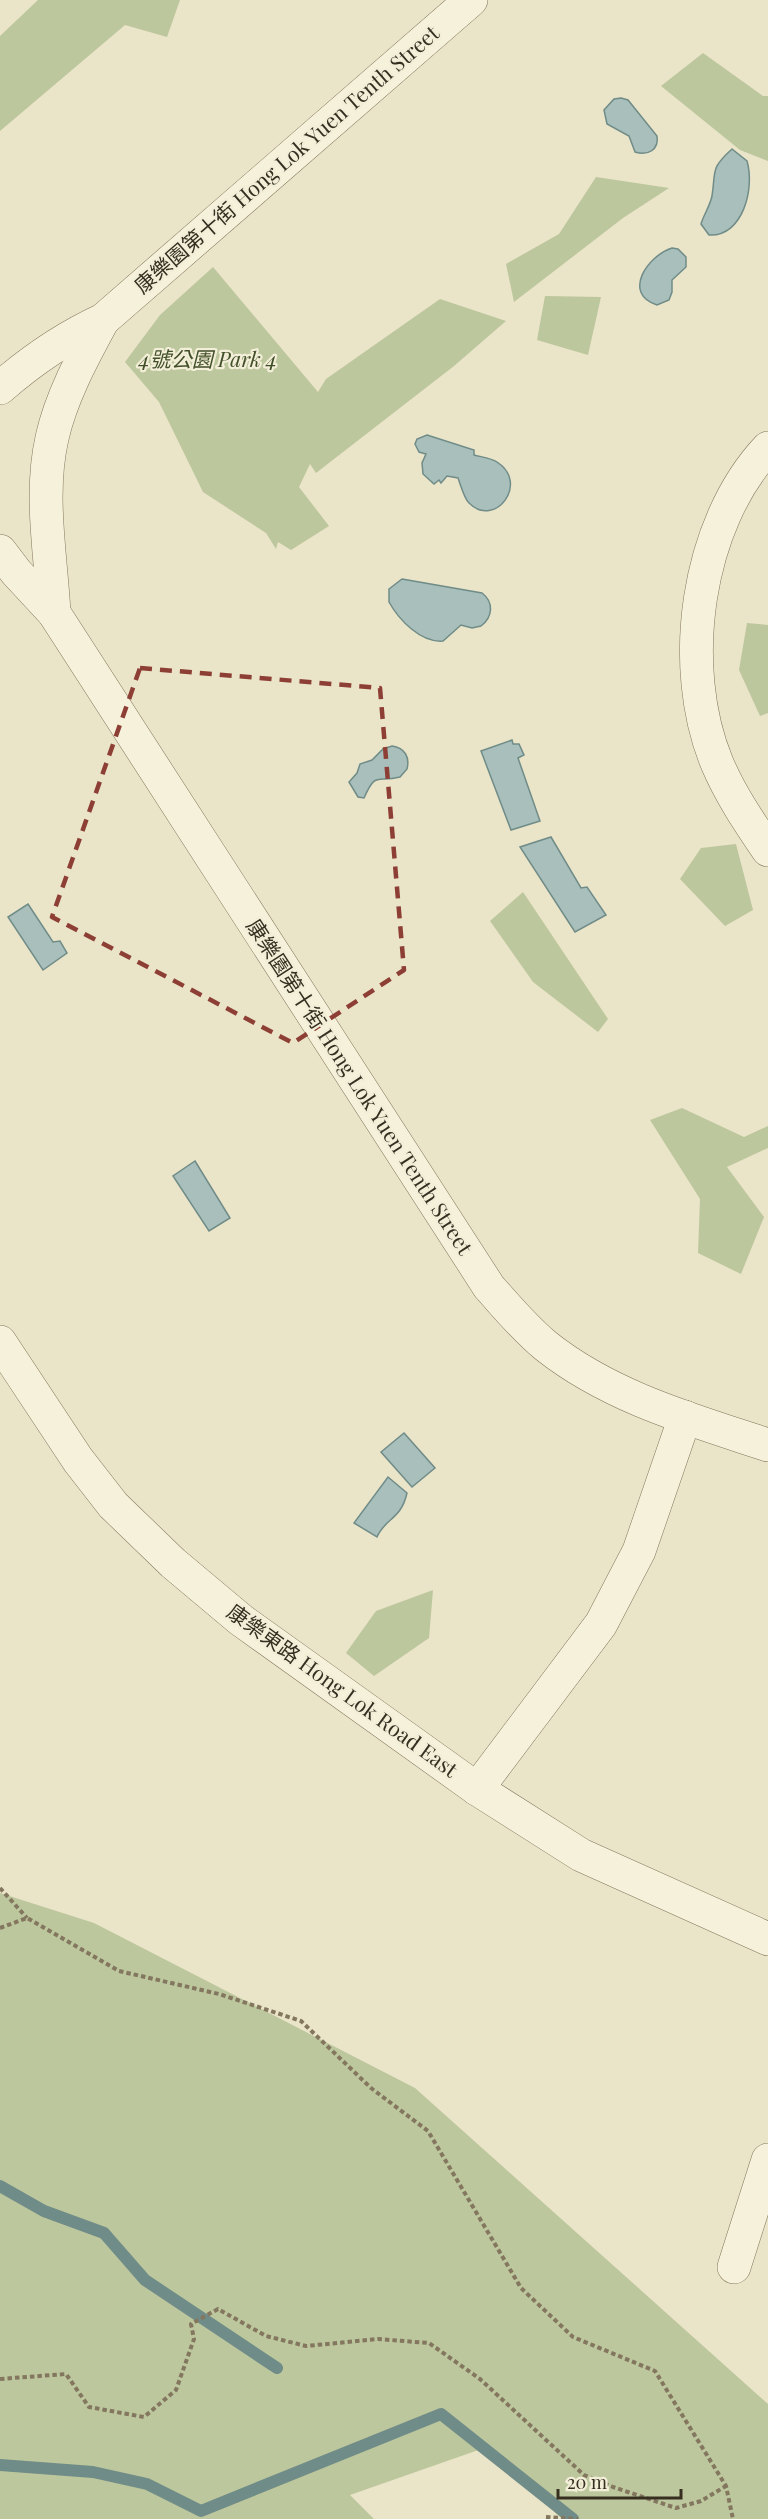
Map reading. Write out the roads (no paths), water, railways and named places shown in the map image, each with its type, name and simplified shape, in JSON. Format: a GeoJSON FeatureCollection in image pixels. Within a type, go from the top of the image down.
{"type":"FeatureCollection","features":[{"type":"Feature","properties":{"kind":"street","name":"康樂園第十街 Hong Lok Yuen Tenth Street"},"geometry":{"type":"LineString","coordinates":[[0,388],[44,351],[71,334],[103,320],[471,0]]}},
{"type":"Feature","properties":{"kind":"street","name":"康樂園第十街 Hong Lok Yuen Tenth Street"},"geometry":{"type":"LineString","coordinates":[[54,613],[46,475],[52,437],[78,368],[103,320]]}},
{"type":"Feature","properties":{"kind":"street"},"geometry":{"type":"LineString","coordinates":[[768,448],[741,484],[721,521],[707,565],[699,614],[697,688],[717,762],[741,810],[768,850]]}},
{"type":"Feature","properties":{"kind":"street","name":"康樂園第十街 Hong Lok Yuen Tenth Street"},"geometry":{"type":"LineString","coordinates":[[0,551],[54,613],[489,1287],[518,1320],[547,1347],[609,1386],[685,1417],[768,1444]]}},
{"type":"Feature","properties":{"kind":"street","name":"康樂東路 Hong Lok Road East"},"geometry":{"type":"LineString","coordinates":[[0,1342],[78,1461],[106,1496],[173,1563],[241,1620],[477,1789],[581,1855],[768,1940]]}},
{"type":"Feature","properties":{"kind":"street"},"geometry":{"type":"LineString","coordinates":[[477,1789],[601,1624],[639,1551],[685,1417]]}},
{"type":"Feature","properties":{"kind":"street"},"geometry":{"type":"LineString","coordinates":[[734,2267],[768,2160]]}},
{"type":"Feature","properties":{"kind":"water"},"geometry":{"type":"Polygon","coordinates":[[[614,99],[628,100],[657,136],[656,145],[652,151],[635,152],[629,136],[607,124],[604,110],[614,99]]]}},
{"type":"Feature","properties":{"kind":"water"},"geometry":{"type":"Polygon","coordinates":[[[732,149],[747,161],[749,184],[744,209],[730,228],[721,234],[709,235],[701,224],[711,200],[715,170],[732,149]]]}},
{"type":"Feature","properties":{"kind":"water"},"geometry":{"type":"Polygon","coordinates":[[[672,248],[678,249],[686,257],[686,267],[672,280],[669,300],[657,305],[647,300],[641,293],[642,275],[654,259],[672,248]]]}},
{"type":"Feature","properties":{"kind":"water"},"geometry":{"type":"Polygon","coordinates":[[[427,435],[474,450],[474,455],[497,462],[506,471],[510,481],[505,500],[498,507],[489,511],[479,510],[467,501],[458,478],[447,476],[441,483],[439,480],[434,484],[423,474],[422,463],[426,454],[419,452],[415,444],[417,439],[427,435]]]}},
{"type":"Feature","properties":{"kind":"water"},"geometry":{"type":"Polygon","coordinates":[[[402,579],[482,593],[489,601],[490,614],[481,626],[472,628],[461,625],[443,641],[427,638],[405,623],[389,602],[389,589],[402,579]]]}},
{"type":"Feature","properties":{"kind":"water"},"geometry":{"type":"Polygon","coordinates":[[[512,740],[513,744],[519,744],[524,755],[518,758],[540,821],[511,830],[481,751],[512,740]]]}},
{"type":"Feature","properties":{"kind":"water"},"geometry":{"type":"Polygon","coordinates":[[[392,746],[406,754],[407,769],[400,777],[374,781],[364,798],[358,797],[349,782],[357,773],[360,764],[372,760],[383,749],[392,746]]]}},
{"type":"Feature","properties":{"kind":"water"},"geometry":{"type":"Polygon","coordinates":[[[551,837],[581,888],[587,887],[606,915],[575,932],[520,847],[551,837]]]}},
{"type":"Feature","properties":{"kind":"water"},"geometry":{"type":"Polygon","coordinates":[[[28,904],[53,942],[60,941],[67,953],[43,970],[8,917],[28,904]]]}},
{"type":"Feature","properties":{"kind":"water"},"geometry":{"type":"Polygon","coordinates":[[[195,1161],[230,1218],[209,1231],[173,1176],[195,1161]]]}},
{"type":"Feature","properties":{"kind":"water"},"geometry":{"type":"Polygon","coordinates":[[[404,1433],[435,1468],[412,1487],[381,1452],[404,1433]]]}},
{"type":"Feature","properties":{"kind":"water"},"geometry":{"type":"Polygon","coordinates":[[[388,1477],[407,1493],[401,1509],[384,1526],[377,1537],[354,1523],[388,1477]]]}},
{"type":"Feature","properties":{"kind":"waterway"},"geometry":{"type":"LineString","coordinates":[[0,2186],[44,2211],[104,2233],[145,2280],[277,2368]]}},
{"type":"Feature","properties":{"kind":"waterway"},"geometry":{"type":"LineString","coordinates":[[0,2465],[93,2472],[147,2484],[201,2511],[441,2414],[573,2519]]}},
{"type":"Feature","properties":{"kind":"park label","name":"4號公園 Park 4"},"geometry":{"type":"Point","coordinates":[208,360]}}]}
